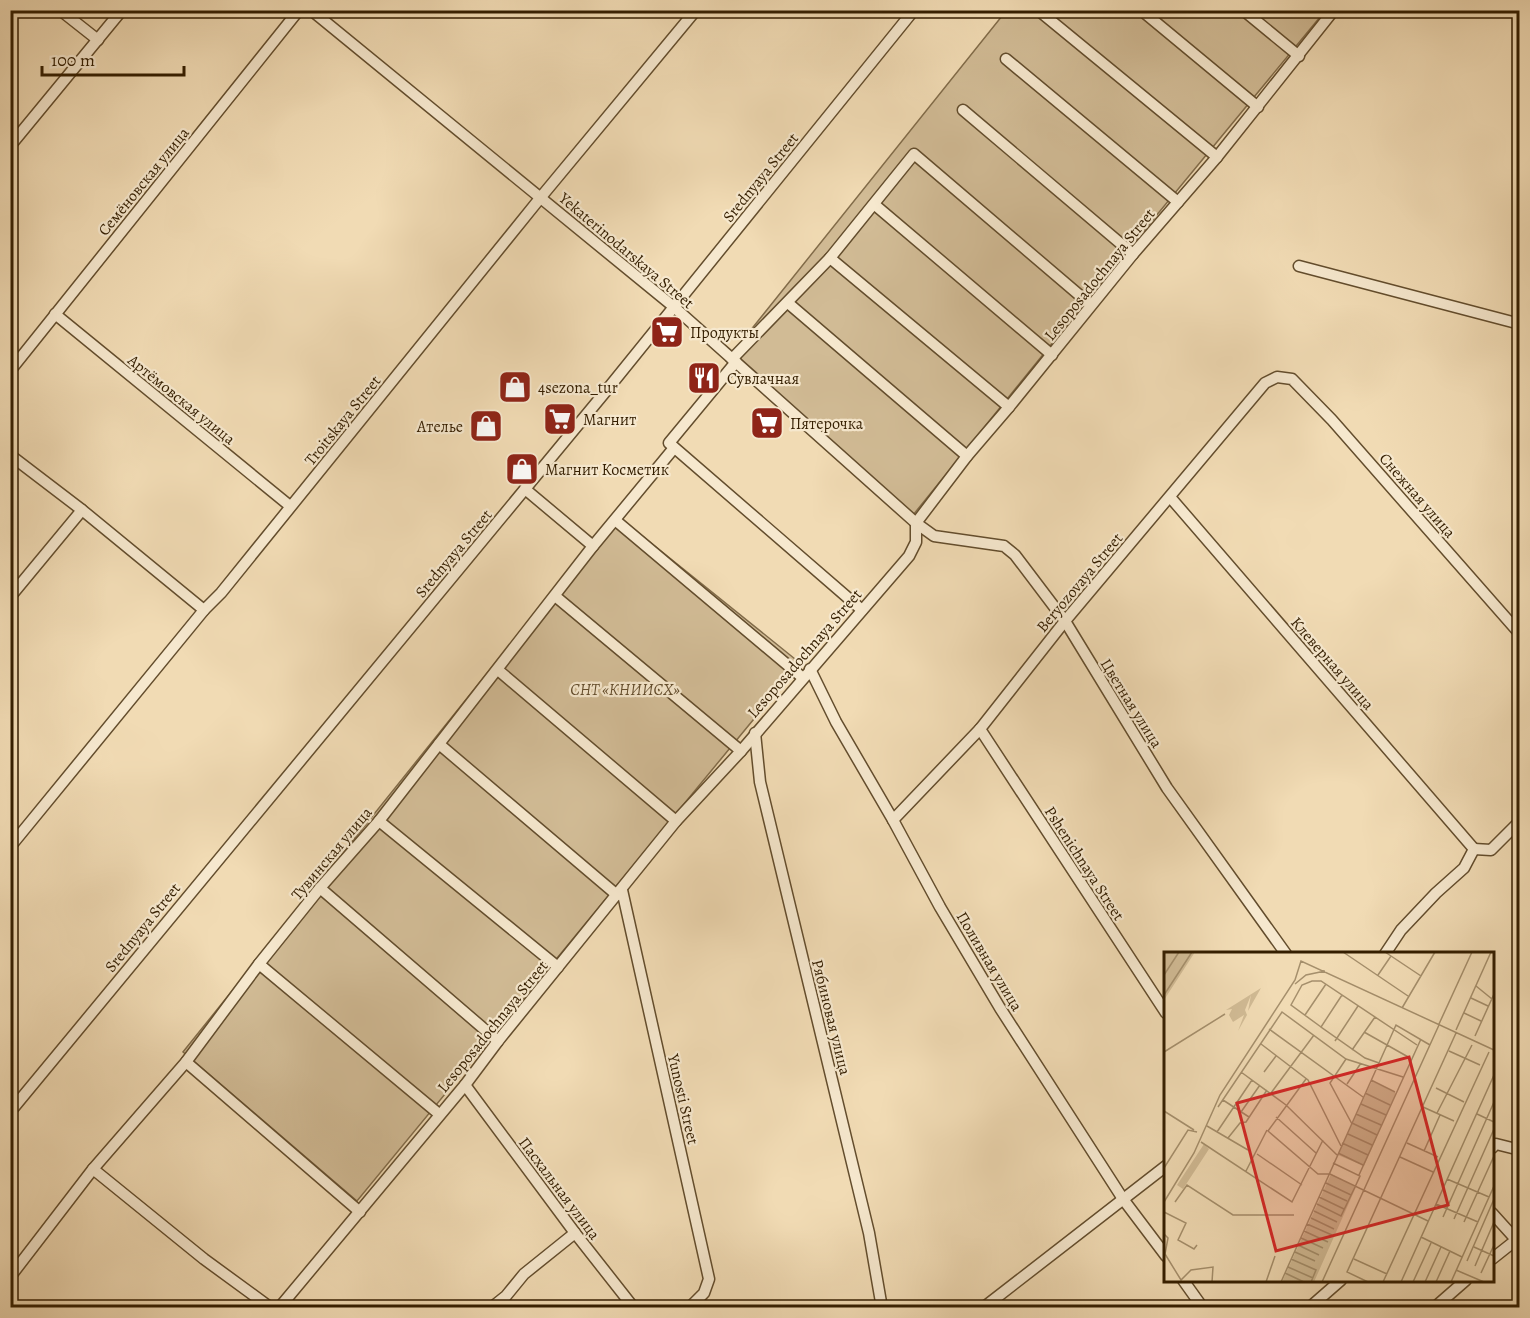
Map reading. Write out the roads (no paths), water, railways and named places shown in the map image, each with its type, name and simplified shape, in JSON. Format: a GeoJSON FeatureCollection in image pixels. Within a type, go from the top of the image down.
{"type":"FeatureCollection","features":[{"type":"Feature","properties":{"kind":"street"},"geometry":{"type":"LineString","coordinates":[[60,10],[98,40]]}},
{"type":"Feature","properties":{"kind":"street"},"geometry":{"type":"LineString","coordinates":[[10,146],[122,10]]}},
{"type":"Feature","properties":{"kind":"street","name":"Семёновская улица"},"geometry":{"type":"LineString","coordinates":[[10,371],[299,10]]}},
{"type":"Feature","properties":{"kind":"street","name":"Yekaterinodarskaya Street"},"geometry":{"type":"LineString","coordinates":[[311,10],[674,307],[916,523]]}},
{"type":"Feature","properties":{"kind":"street","name":"Troitskaya Street"},"geometry":{"type":"LineString","coordinates":[[10,847],[204,610],[221,593],[541,197],[696,10]]}},
{"type":"Feature","properties":{"kind":"street","name":"Srednyaya Street"},"geometry":{"type":"LineString","coordinates":[[10,1112],[525,489],[914,10]]}},
{"type":"Feature","properties":{"kind":"street"},"geometry":{"type":"LineString","coordinates":[[1038,10],[1217,157]]}},
{"type":"Feature","properties":{"kind":"street"},"geometry":{"type":"LineString","coordinates":[[1141,10],[1258,107]]}},
{"type":"Feature","properties":{"kind":"street"},"geometry":{"type":"LineString","coordinates":[[1243,10],[1299,56]]}},
{"type":"Feature","properties":{"kind":"street","name":"Lesoposadochnaya Street"},"geometry":{"type":"LineString","coordinates":[[279,1308],[465,1085],[676,820],[741,751],[909,556],[916,542],[916,523],[967,456],[1052,356],[1133,254],[1217,157],[1334,10]]}},
{"type":"Feature","properties":{"kind":"street"},"geometry":{"type":"LineString","coordinates":[[1005,59],[1178,202]]}},
{"type":"Feature","properties":{"kind":"street"},"geometry":{"type":"LineString","coordinates":[[963,110],[1133,254]]}},
{"type":"Feature","properties":{"kind":"street","name":"Тувинская улица"},"geometry":{"type":"LineString","coordinates":[[10,1277],[93,1169],[186,1062],[259,964],[320,888],[379,821],[615,520],[734,361],[830,258],[914,154],[1091,305]]}},
{"type":"Feature","properties":{"kind":"street"},"geometry":{"type":"LineString","coordinates":[[875,205],[1052,356]]}},
{"type":"Feature","properties":{"kind":"street"},"geometry":{"type":"LineString","coordinates":[[830,258],[1009,408]]}},
{"type":"Feature","properties":{"kind":"street"},"geometry":{"type":"LineString","coordinates":[[1299,266],[1520,324]]}},
{"type":"Feature","properties":{"kind":"street"},"geometry":{"type":"LineString","coordinates":[[788,303],[967,456]]}},
{"type":"Feature","properties":{"kind":"street","name":"Артёмовская улица"},"geometry":{"type":"LineString","coordinates":[[55,315],[290,506]]}},
{"type":"Feature","properties":{"kind":"street","name":"Beryozovaya Street"},"geometry":{"type":"LineString","coordinates":[[893,820],[980,729],[1065,621],[1265,383],[1277,377],[1292,379]]}},
{"type":"Feature","properties":{"kind":"street","name":"Снежная улица"},"geometry":{"type":"LineString","coordinates":[[1292,379],[1332,420],[1520,634]]}},
{"type":"Feature","properties":{"kind":"street"},"geometry":{"type":"LineString","coordinates":[[671,446],[862,610]]}},
{"type":"Feature","properties":{"kind":"street"},"geometry":{"type":"LineString","coordinates":[[10,455],[82,510],[204,610]]}},
{"type":"Feature","properties":{"kind":"street"},"geometry":{"type":"LineString","coordinates":[[525,489],[593,546]]}},
{"type":"Feature","properties":{"kind":"street","name":"Клеверная улица"},"geometry":{"type":"LineString","coordinates":[[1170,496],[1474,849]]}},
{"type":"Feature","properties":{"kind":"street"},"geometry":{"type":"LineString","coordinates":[[10,597],[82,510]]}},
{"type":"Feature","properties":{"kind":"street"},"geometry":{"type":"LineString","coordinates":[[615,520],[807,673]]}},
{"type":"Feature","properties":{"kind":"street","name":"Цветная улица"},"geometry":{"type":"LineString","coordinates":[[916,523],[934,536],[1004,546],[1015,555],[1065,621],[1167,788],[1285,952]]}},
{"type":"Feature","properties":{"kind":"street"},"geometry":{"type":"LineString","coordinates":[[555,596],[741,751]]}},
{"type":"Feature","properties":{"kind":"street"},"geometry":{"type":"LineString","coordinates":[[498,670],[676,820]]}},
{"type":"Feature","properties":{"kind":"street","name":"Поливная улица"},"geometry":{"type":"LineString","coordinates":[[807,673],[893,820],[940,908],[1000,1008],[1123,1198],[1164,1253]]}},
{"type":"Feature","properties":{"kind":"street","name":"Pshenichnaya Street"},"geometry":{"type":"LineString","coordinates":[[980,729],[1164,1010]]}},
{"type":"Feature","properties":{"kind":"street","name":"Рябиновая улица"},"geometry":{"type":"LineString","coordinates":[[755,733],[760,782],[870,1233],[882,1308]]}},
{"type":"Feature","properties":{"kind":"street"},"geometry":{"type":"LineString","coordinates":[[439,744],[619,893]]}},
{"type":"Feature","properties":{"kind":"street"},"geometry":{"type":"LineString","coordinates":[[379,821],[558,967]]}},
{"type":"Feature","properties":{"kind":"street"},"geometry":{"type":"LineString","coordinates":[[1386,952],[1401,930],[1464,868],[1474,849],[1491,850],[1520,821]]}},
{"type":"Feature","properties":{"kind":"street"},"geometry":{"type":"LineString","coordinates":[[320,888],[498,1041]]}},
{"type":"Feature","properties":{"kind":"street","name":"Yunosti Street"},"geometry":{"type":"LineString","coordinates":[[619,893],[709,1280],[704,1293],[689,1308]]}},
{"type":"Feature","properties":{"kind":"street"},"geometry":{"type":"LineString","coordinates":[[259,964],[439,1114]]}},
{"type":"Feature","properties":{"kind":"street"},"geometry":{"type":"LineString","coordinates":[[186,1062],[360,1212]]}},
{"type":"Feature","properties":{"kind":"street","name":"Пасхальная улица"},"geometry":{"type":"LineString","coordinates":[[465,1085],[574,1233],[634,1308]]}},
{"type":"Feature","properties":{"kind":"street"},"geometry":{"type":"LineString","coordinates":[[1494,1146],[1496,1144],[1520,1149]]}},
{"type":"Feature","properties":{"kind":"street"},"geometry":{"type":"LineString","coordinates":[[983,1308],[1164,1167]]}},
{"type":"Feature","properties":{"kind":"street"},"geometry":{"type":"LineString","coordinates":[[93,1169],[204,1259],[271,1308]]}},
{"type":"Feature","properties":{"kind":"street"},"geometry":{"type":"LineString","coordinates":[[1494,1215],[1518,1242],[1494,1258]]}},
{"type":"Feature","properties":{"kind":"street"},"geometry":{"type":"LineString","coordinates":[[491,1308],[506,1296],[524,1274],[574,1233]]}},
{"type":"Feature","properties":{"kind":"street"},"geometry":{"type":"LineString","coordinates":[[1184,1282],[1203,1308]]}},
{"type":"Feature","properties":{"kind":"street"},"geometry":{"type":"LineString","coordinates":[[1309,1308],[1340,1282]]}},
{"type":"Feature","properties":{"kind":"street"},"geometry":{"type":"LineString","coordinates":[[1434,1308],[1465,1282]]}},
{"type":"Feature","properties":{"kind":"place","name":"Продукты"},"geometry":{"type":"Point","coordinates":[667,332]}},
{"type":"Feature","properties":{"kind":"place","name":"Сувлачная"},"geometry":{"type":"Point","coordinates":[704,378]}},
{"type":"Feature","properties":{"kind":"place","name":"4sezona_tur"},"geometry":{"type":"Point","coordinates":[515,387]}},
{"type":"Feature","properties":{"kind":"place","name":"Магнит"},"geometry":{"type":"Point","coordinates":[560,419]}},
{"type":"Feature","properties":{"kind":"place","name":"Пятерочка"},"geometry":{"type":"Point","coordinates":[767,423]}},
{"type":"Feature","properties":{"kind":"place","name":"Ателье"},"geometry":{"type":"Point","coordinates":[486,426]}},
{"type":"Feature","properties":{"kind":"place","name":"Магнит Косметик"},"geometry":{"type":"Point","coordinates":[522,469]}},
{"type":"Feature","properties":{"kind":"park label","name":"СНТ «КНИИСХ»"},"geometry":{"type":"Point","coordinates":[625,689]}}]}
